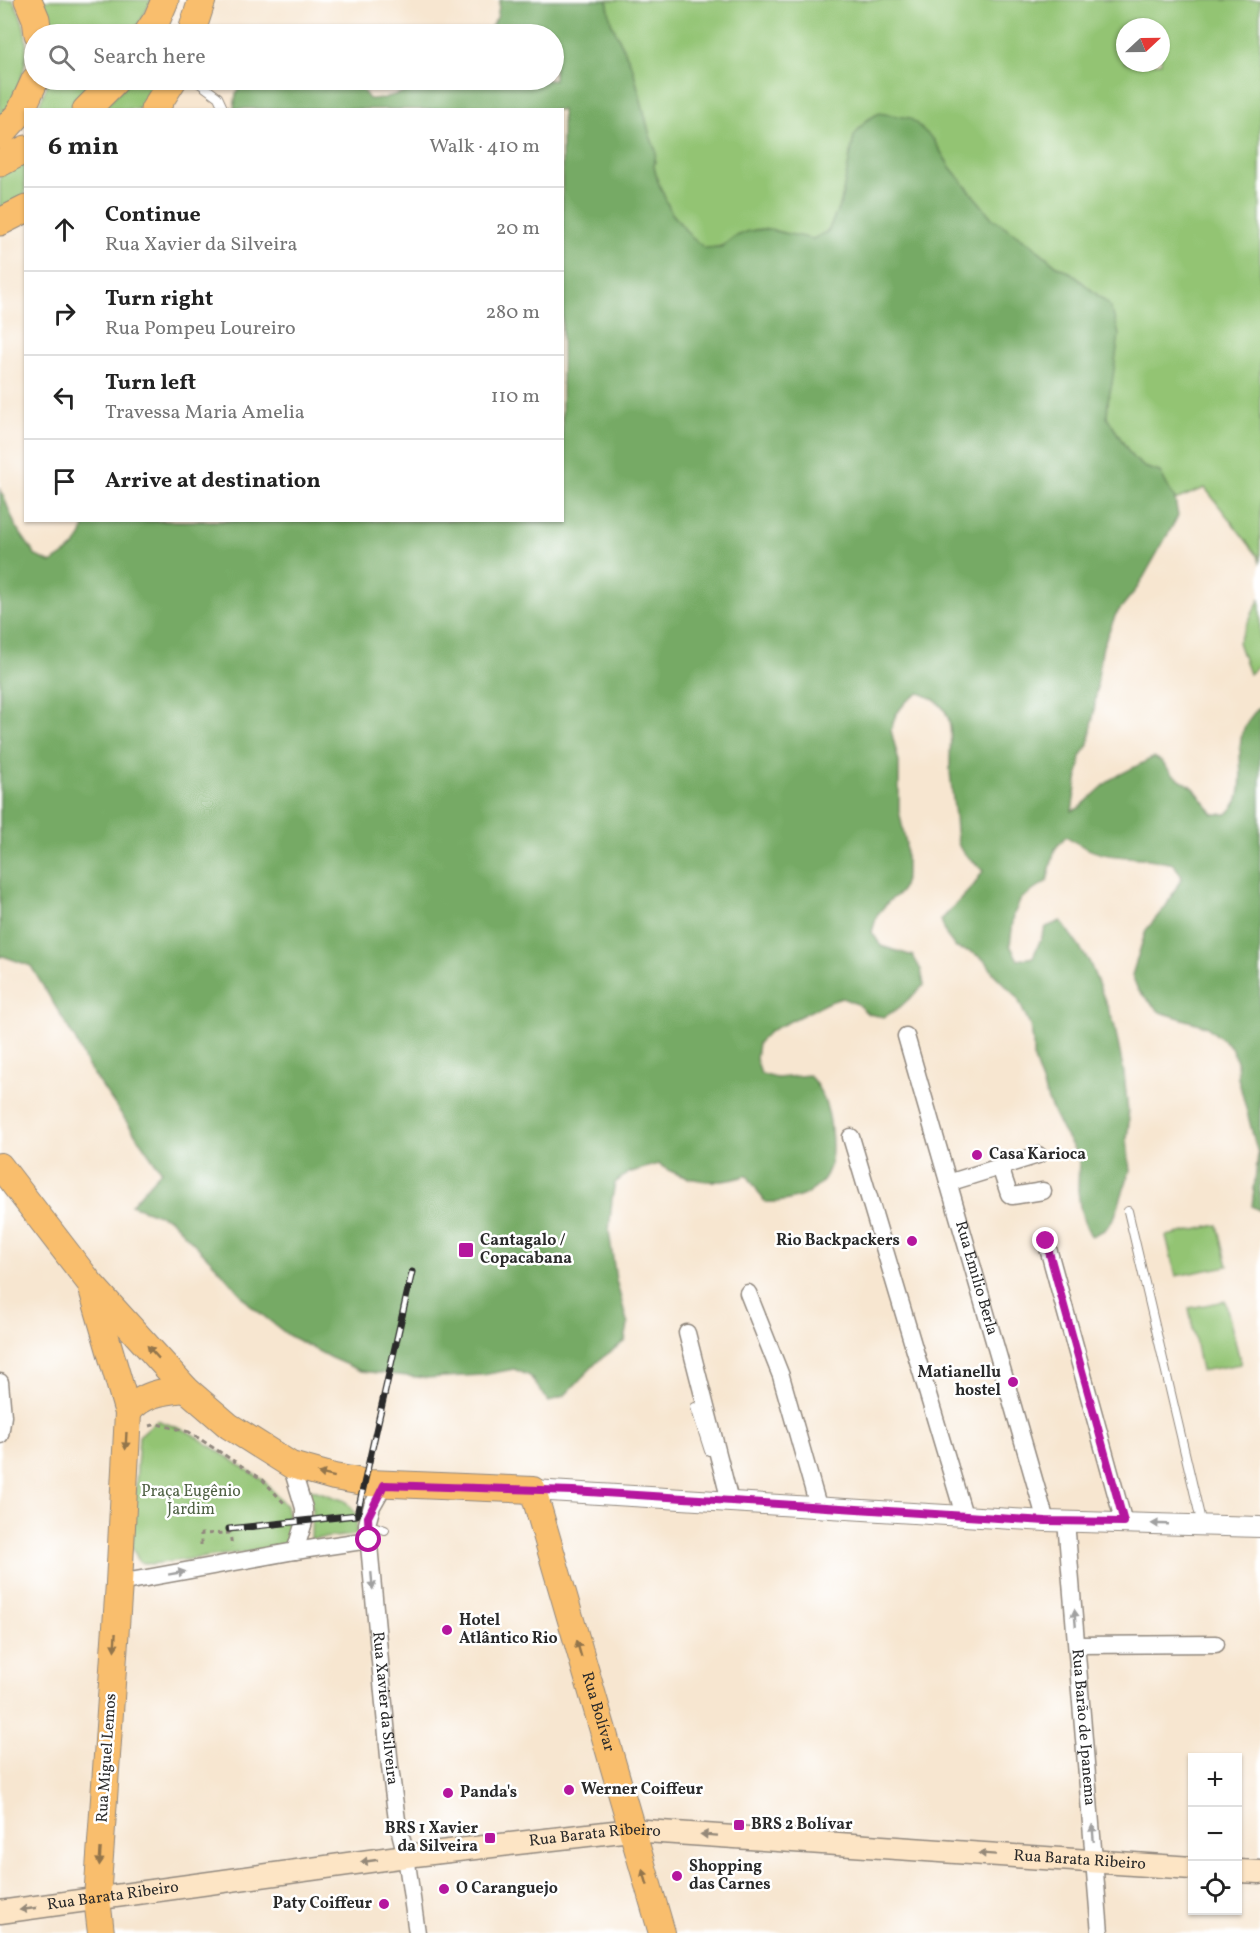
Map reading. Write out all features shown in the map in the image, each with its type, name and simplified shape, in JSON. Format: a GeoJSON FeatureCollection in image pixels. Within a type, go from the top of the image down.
{"type":"FeatureCollection","features":[{"type":"Feature","properties":{"kind":"highway"},"geometry":{"type":"LineString","coordinates":[[28,0],[37,24]]}},
{"type":"Feature","properties":{"kind":"highway"},"geometry":{"type":"LineString","coordinates":[[154,24],[165,0]]}},
{"type":"Feature","properties":{"kind":"highway"},"geometry":{"type":"LineString","coordinates":[[194,24],[202,0]]}},
{"type":"Feature","properties":{"kind":"highway"},"geometry":{"type":"LineString","coordinates":[[0,135],[20,113],[30,90]]}},
{"type":"Feature","properties":{"kind":"highway"},"geometry":{"type":"LineString","coordinates":[[88,108],[106,90]]}},
{"type":"Feature","properties":{"kind":"highway"},"geometry":{"type":"LineString","coordinates":[[155,108],[167,90]]}},
{"type":"Feature","properties":{"kind":"highway"},"geometry":{"type":"LineString","coordinates":[[0,163],[24,150]]}},
{"type":"Feature","properties":{"kind":"main road"},"geometry":{"type":"LineString","coordinates":[[0,1166],[90,1283],[186,1389],[228,1426],[291,1465],[334,1478],[384,1485],[533,1490]]}},
{"type":"Feature","properties":{"kind":"main road"},"geometry":{"type":"LineString","coordinates":[[90,1283],[136,1422]]}},
{"type":"Feature","properties":{"kind":"main road"},"geometry":{"type":"LineString","coordinates":[[119,1583],[136,1422],[135,1402],[164,1391],[186,1389]]}},
{"type":"Feature","properties":{"kind":"main road","name":"Rua Bolívar"},"geometry":{"type":"LineString","coordinates":[[533,1490],[630,1830],[662,1933]]}},
{"type":"Feature","properties":{"kind":"main road","name":"Rua Miguel Lemos"},"geometry":{"type":"LineString","coordinates":[[101,1933],[97,1899],[119,1583]]}},
{"type":"Feature","properties":{"kind":"main road","name":"Rua Barata Ribeiro"},"geometry":{"type":"LineString","coordinates":[[0,1912],[406,1856],[630,1830],[1188,1868]]}},
{"type":"Feature","properties":{"kind":"main road"},"geometry":{"type":"LineString","coordinates":[[1242,1871],[1260,1872]]}},
{"type":"Feature","properties":{"kind":"street","name":"Rua Emilio Berla"},"geometry":{"type":"LineString","coordinates":[[906,1036],[948,1183],[1056,1521]]}},
{"type":"Feature","properties":{"kind":"street"},"geometry":{"type":"LineString","coordinates":[[850,1137],[964,1515]]}},
{"type":"Feature","properties":{"kind":"street"},"geometry":{"type":"LineString","coordinates":[[948,1183],[1038,1155]]}},
{"type":"Feature","properties":{"kind":"street"},"geometry":{"type":"LineString","coordinates":[[1000,1167],[1012,1196],[1043,1191]]}},
{"type":"Feature","properties":{"kind":"street"},"geometry":{"type":"LineString","coordinates":[[1046,1241],[1124,1522]]}},
{"type":"Feature","properties":{"kind":"street"},"geometry":{"type":"LineString","coordinates":[[748,1293],[781,1376],[818,1506]]}},
{"type":"Feature","properties":{"kind":"street"},"geometry":{"type":"LineString","coordinates":[[687,1333],[727,1501]]}},
{"type":"Feature","properties":{"kind":"street"},"geometry":{"type":"LineString","coordinates":[[0,1382],[3,1416],[0,1435]]}},
{"type":"Feature","properties":{"kind":"street"},"geometry":{"type":"LineString","coordinates":[[291,1465],[304,1508],[304,1522],[296,1551]]}},
{"type":"Feature","properties":{"kind":"street","name":"Rua Xavier da Silveira"},"geometry":{"type":"LineString","coordinates":[[384,1485],[372,1506],[368,1532],[390,1767],[417,1933]]}},
{"type":"Feature","properties":{"kind":"street"},"geometry":{"type":"LineString","coordinates":[[533,1490],[1056,1521],[1260,1527]]}},
{"type":"Feature","properties":{"kind":"street","name":"Rua Barão de Ipanema"},"geometry":{"type":"LineString","coordinates":[[1056,1521],[1078,1645],[1100,1933]]}},
{"type":"Feature","properties":{"kind":"street"},"geometry":{"type":"LineString","coordinates":[[119,1583],[296,1551],[368,1532]]}},
{"type":"Feature","properties":{"kind":"street"},"geometry":{"type":"LineString","coordinates":[[1078,1645],[1216,1644]]}},
{"type":"Feature","properties":{"kind":"lane"},"geometry":{"type":"LineString","coordinates":[[209,90],[218,97],[224,108]]}},
{"type":"Feature","properties":{"kind":"lane"},"geometry":{"type":"LineString","coordinates":[[1128,1211],[1202,1525]]}},
{"type":"Feature","properties":{"kind":"lane"},"geometry":{"type":"LineString","coordinates":[[695,1407],[727,1501]]}},
{"type":"Feature","properties":{"kind":"lane"},"geometry":{"type":"LineString","coordinates":[[368,1532],[385,1530]]}},
{"type":"Feature","properties":{"kind":"path"},"geometry":{"type":"LineString","coordinates":[[136,1422],[148,1426],[157,1424],[189,1432],[263,1480],[286,1506]]}},
{"type":"Feature","properties":{"kind":"path"},"geometry":{"type":"LineString","coordinates":[[189,1432],[229,1458]]}},
{"type":"Feature","properties":{"kind":"path"},"geometry":{"type":"LineString","coordinates":[[201,1545],[201,1534],[230,1533],[234,1562]]}},
{"type":"Feature","properties":{"kind":"green space"},"geometry":{"type":"Polygon","coordinates":[[[0,0],[13,0],[24,27],[24,67],[16,92],[0,121],[0,0]]]}},
{"type":"Feature","properties":{"kind":"green space"},"geometry":{"type":"Polygon","coordinates":[[[42,0],[152,0],[139,24],[51,24],[42,0]]]}},
{"type":"Feature","properties":{"kind":"green space"},"geometry":{"type":"Polygon","coordinates":[[[500,0],[607,0],[611,22],[633,69],[656,151],[654,167],[658,182],[671,212],[691,237],[705,248],[721,247],[734,237],[749,231],[765,229],[813,239],[828,231],[841,202],[854,136],[865,121],[879,113],[910,118],[933,139],[950,167],[992,218],[1032,245],[1057,266],[1071,273],[1108,304],[1119,335],[1107,417],[1132,457],[1144,467],[1160,472],[1175,500],[1178,516],[1138,587],[1116,614],[1103,646],[1089,743],[1081,757],[1072,811],[1079,808],[1111,779],[1154,757],[1161,761],[1172,774],[1194,788],[1213,814],[1227,814],[1237,801],[1240,787],[1240,752],[1244,729],[1260,707],[1260,1211],[1252,1206],[1258,1154],[1238,1078],[1237,1061],[1231,1047],[1206,1026],[1160,1012],[1138,990],[1132,975],[1146,930],[1166,906],[1182,877],[1174,864],[1145,858],[1102,854],[1085,848],[1066,836],[1055,849],[1047,881],[1021,899],[1014,914],[1010,945],[1018,960],[1033,957],[1046,927],[1061,921],[1089,961],[1114,1023],[1124,1073],[1129,1122],[1127,1138],[1130,1171],[1115,1216],[1105,1230],[1091,1236],[1080,1207],[1079,1157],[1048,1101],[1033,1057],[1030,1026],[1017,997],[994,974],[986,961],[972,952],[956,948],[946,935],[941,920],[974,885],[983,871],[962,851],[957,840],[950,770],[951,734],[947,714],[932,699],[919,693],[906,702],[896,714],[891,730],[899,762],[899,811],[906,843],[906,877],[901,892],[877,915],[872,932],[881,946],[913,956],[921,970],[924,985],[899,1008],[884,1017],[868,1014],[857,1004],[842,998],[770,1031],[758,1043],[756,1059],[761,1074],[777,1078],[809,1075],[825,1100],[831,1130],[831,1160],[825,1177],[812,1191],[788,1200],[765,1202],[747,1175],[724,1181],[701,1180],[679,1175],[658,1164],[628,1173],[615,1183],[609,1231],[616,1280],[628,1325],[625,1341],[598,1361],[565,1395],[549,1402],[530,1376],[514,1369],[483,1375],[425,1378],[361,1371],[331,1358],[288,1335],[251,1306],[170,1219],[131,1205],[161,1171],[87,1065],[75,1039],[31,966],[0,957],[0,488],[16,527],[36,556],[51,563],[70,551],[82,536],[85,522],[564,522],[564,108],[234,108],[238,90],[362,90],[369,99],[384,98],[411,90],[564,90],[564,24],[493,24],[497,18],[500,0]]]}},
{"type":"Feature","properties":{"kind":"green space"},"geometry":{"type":"Polygon","coordinates":[[[607,0],[1260,0],[1260,563],[1258,556],[1205,488],[1175,500],[1160,472],[1144,467],[1132,457],[1107,417],[1112,383],[1108,304],[1071,273],[1057,266],[1032,245],[992,218],[950,167],[933,139],[850,152],[841,204],[829,228],[821,236],[805,239],[759,229],[742,234],[721,246],[705,249],[691,237],[671,212],[658,182],[654,167],[656,151],[633,69],[611,22],[607,0]]]}},
{"type":"Feature","properties":{"kind":"green space"},"geometry":{"type":"Polygon","coordinates":[[[45,90],[93,90],[74,108],[38,108],[45,90]]]}},
{"type":"Feature","properties":{"kind":"green space"},"geometry":{"type":"Polygon","coordinates":[[[120,90],[154,90],[142,108],[103,108],[120,90]]]}},
{"type":"Feature","properties":{"kind":"green space"},"geometry":{"type":"Polygon","coordinates":[[[24,162],[24,198],[0,210],[0,175],[24,162]]]}},
{"type":"Feature","properties":{"kind":"green space"},"geometry":{"type":"Polygon","coordinates":[[[1260,598],[1260,664],[1249,674],[1238,642],[1260,598]]]}},
{"type":"Feature","properties":{"kind":"green space"},"geometry":{"type":"Polygon","coordinates":[[[1218,1225],[1228,1266],[1176,1276],[1166,1236],[1218,1225]]]}},
{"type":"Feature","properties":{"kind":"green space"},"geometry":{"type":"Polygon","coordinates":[[[1225,1301],[1241,1364],[1201,1371],[1189,1308],[1225,1301]]]}},
{"type":"Feature","properties":{"kind":"green space","name":"Praça Eugênio Jardim"},"geometry":{"type":"Polygon","coordinates":[[[157,1420],[189,1432],[263,1480],[286,1506],[291,1526],[287,1544],[278,1548],[152,1564],[139,1562],[132,1546],[139,1436],[157,1420]]]}},
{"type":"Feature","properties":{"kind":"green space"},"geometry":{"type":"Polygon","coordinates":[[[305,1487],[345,1501],[357,1515],[356,1535],[311,1539],[312,1507],[304,1491],[305,1487]]]}},
{"type":"Feature","properties":{"kind":"railway"},"geometry":{"type":"LineString","coordinates":[[229,1529],[357,1515],[412,1272]]}},
{"type":"Feature","properties":{"kind":"place","name":"Casa Karioca"},"geometry":{"type":"Point","coordinates":[977,1155]}},
{"type":"Feature","properties":{"kind":"place","name":"Rio Backpackers"},"geometry":{"type":"Point","coordinates":[912,1241]}},
{"type":"Feature","properties":{"kind":"place","name":"Cantagalo / Copacabana"},"geometry":{"type":"Point","coordinates":[466,1250]}},
{"type":"Feature","properties":{"kind":"place","name":"Matianellu hostel"},"geometry":{"type":"Point","coordinates":[1013,1382]}},
{"type":"Feature","properties":{"kind":"place","name":"Hotel Atlântico Rio"},"geometry":{"type":"Point","coordinates":[447,1630]}},
{"type":"Feature","properties":{"kind":"place","name":"Werner Coiffeur"},"geometry":{"type":"Point","coordinates":[569,1790]}},
{"type":"Feature","properties":{"kind":"place","name":"Panda's"},"geometry":{"type":"Point","coordinates":[448,1793]}},
{"type":"Feature","properties":{"kind":"place","name":"BRS 2 Bolívar"},"geometry":{"type":"Point","coordinates":[739,1825]}},
{"type":"Feature","properties":{"kind":"place","name":"BRS 1 Xavier da Silveira"},"geometry":{"type":"Point","coordinates":[490,1838]}},
{"type":"Feature","properties":{"kind":"place","name":"Shopping das Carnes"},"geometry":{"type":"Point","coordinates":[677,1876]}},
{"type":"Feature","properties":{"kind":"place","name":"O Caranguejo"},"geometry":{"type":"Point","coordinates":[444,1889]}},
{"type":"Feature","properties":{"kind":"place","name":"Paty Coiffeur"},"geometry":{"type":"Point","coordinates":[384,1904]}},
{"type":"Feature","properties":{"kind":"route"},"geometry":{"type":"LineString","coordinates":[[369,1540],[368,1517],[384,1485],[567,1491],[1046,1521],[1124,1522],[1046,1241]]}}]}
